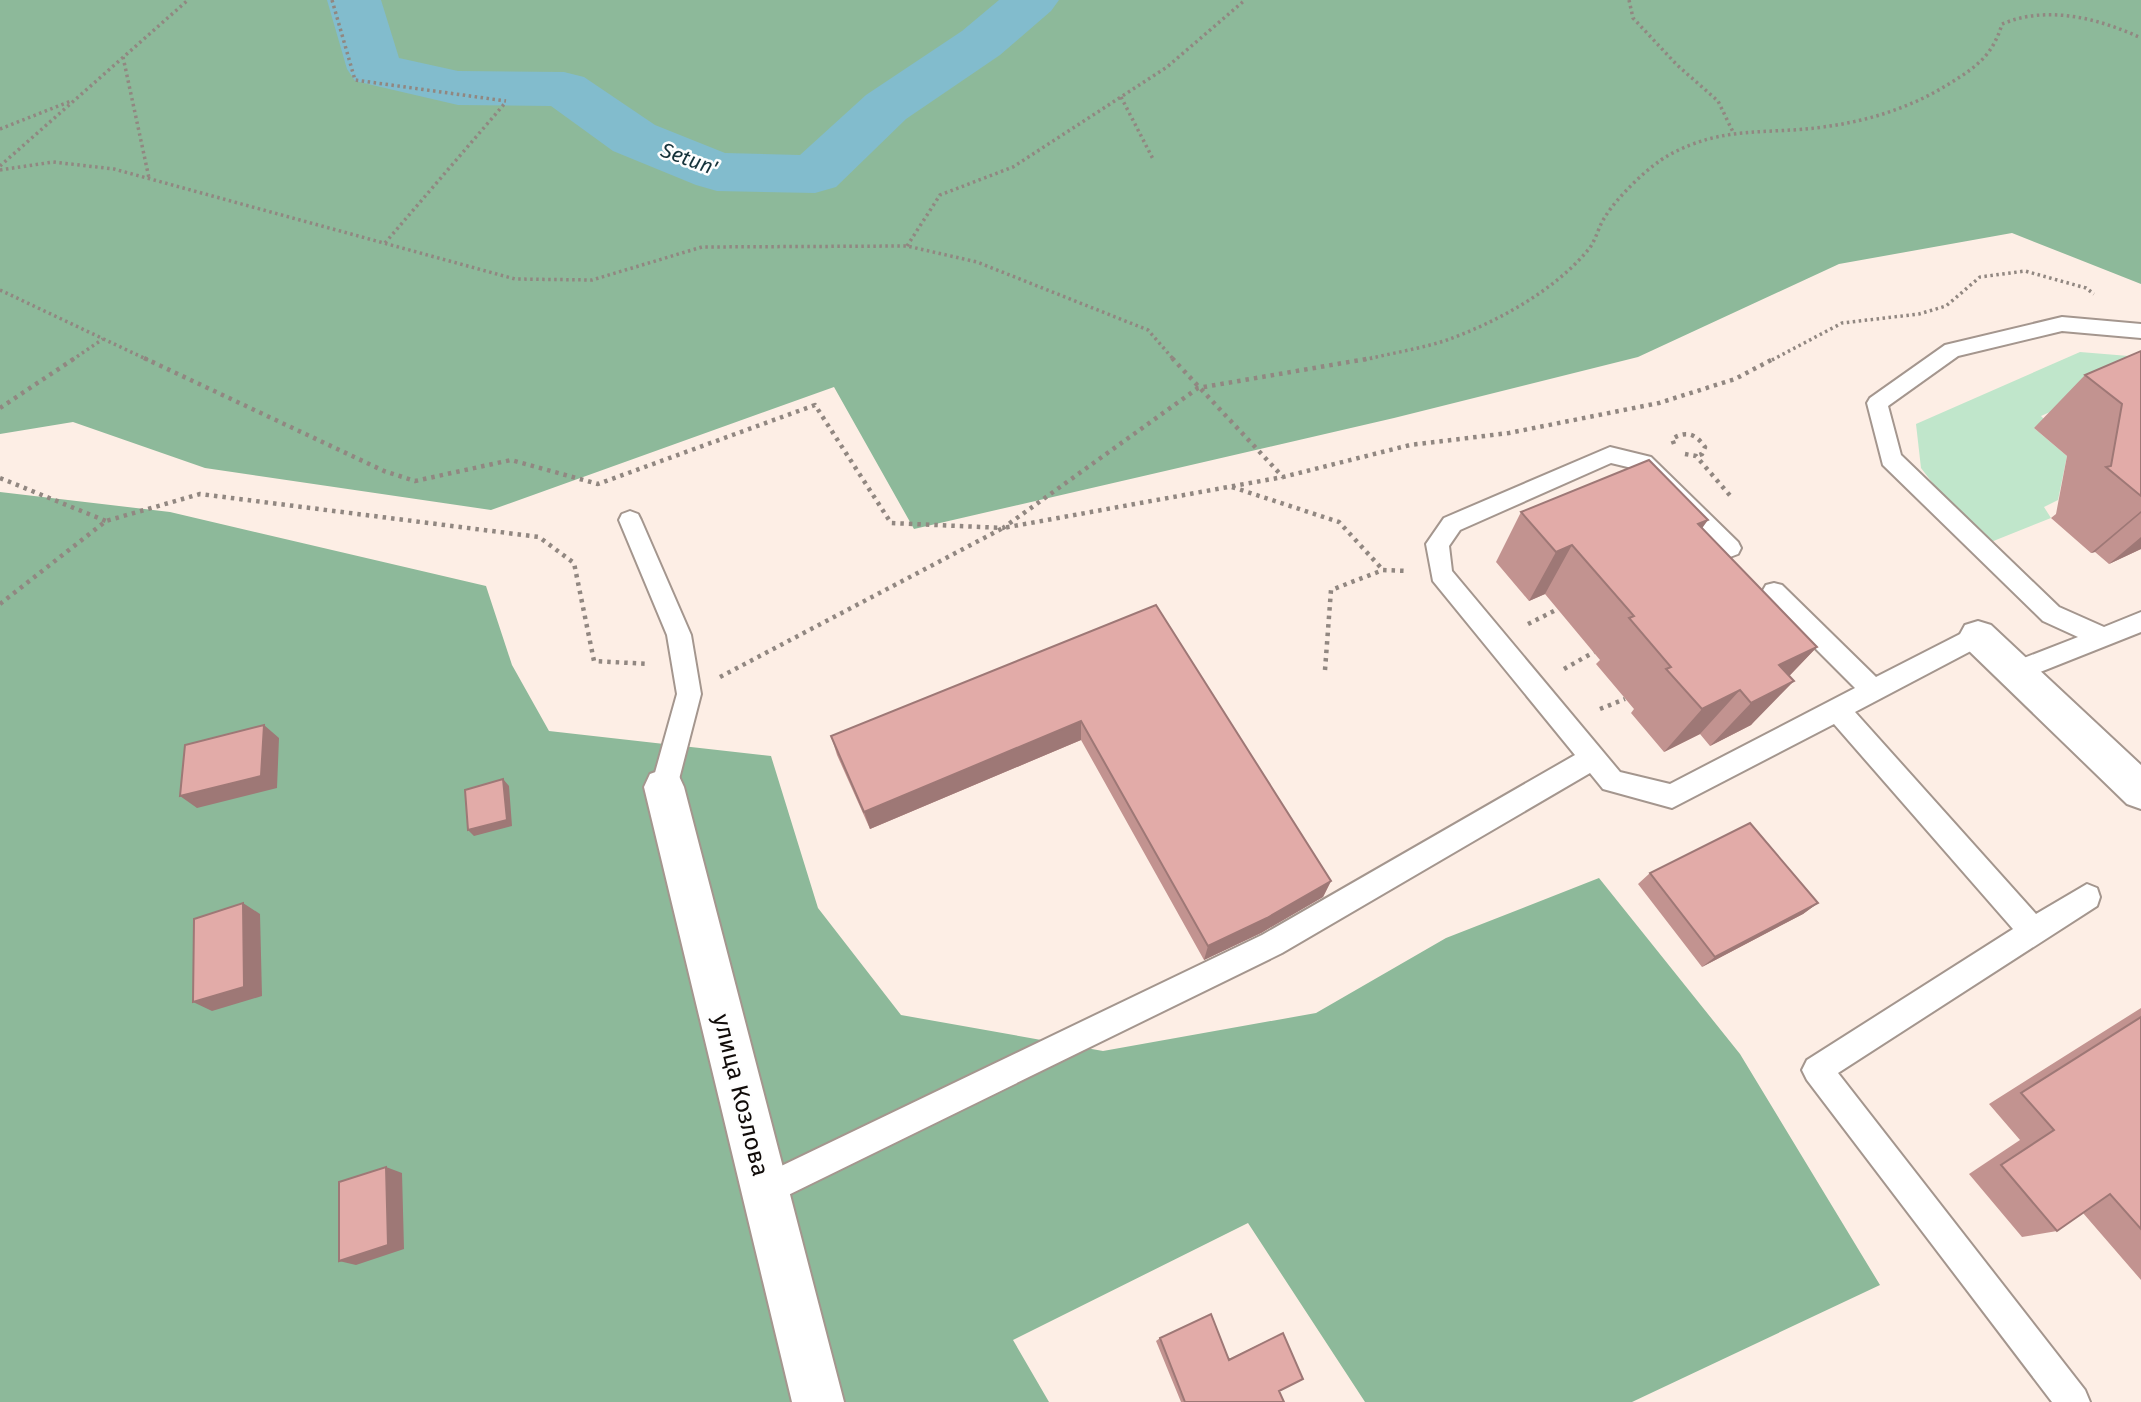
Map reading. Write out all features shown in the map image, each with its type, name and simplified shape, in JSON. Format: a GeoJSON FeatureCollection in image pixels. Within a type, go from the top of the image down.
{"type":"FeatureCollection","features":[{"type":"Feature","properties":{"kind":"street"},"geometry":{"type":"LineString","coordinates":[[1978,636],[2141,791]]}},
{"type":"Feature","properties":{"kind":"street","name":"улица Козлова"},"geometry":{"type":"LineString","coordinates":[[664,787],[818,1402]]}},
{"type":"Feature","properties":{"kind":"lane"},"geometry":{"type":"LineString","coordinates":[[2103,637],[2051,614],[1891,459],[1877,403],[1952,350],[2062,324],[2141,331]]}},
{"type":"Feature","properties":{"kind":"lane"},"geometry":{"type":"LineString","coordinates":[[1730,548],[1643,463],[1610,455],[1452,524],[1437,544],[1441,573],[1612,781],[1672,796],[1978,636]]}},
{"type":"Feature","properties":{"kind":"lane"},"geometry":{"type":"LineString","coordinates":[[630,520],[679,635],[689,694],[664,787]]}},
{"type":"Feature","properties":{"kind":"lane"},"geometry":{"type":"LineString","coordinates":[[1774,592],[1874,691]]}},
{"type":"Feature","properties":{"kind":"lane"},"geometry":{"type":"LineString","coordinates":[[2015,672],[2141,622]]}},
{"type":"Feature","properties":{"kind":"lane"},"geometry":{"type":"LineString","coordinates":[[1837,710],[2033,931]]}},
{"type":"Feature","properties":{"kind":"lane"},"geometry":{"type":"LineString","coordinates":[[765,1190],[1272,944],[1593,758]]}},
{"type":"Feature","properties":{"kind":"lane"},"geometry":{"type":"LineString","coordinates":[[2073,1402],[1816,1070],[2087,897]]}},
{"type":"Feature","properties":{"kind":"path"},"geometry":{"type":"LineString","coordinates":[[0,168],[74,99],[188,0]]}},
{"type":"Feature","properties":{"kind":"path"},"geometry":{"type":"LineString","coordinates":[[332,0],[355,80],[506,102],[385,243]]}},
{"type":"Feature","properties":{"kind":"path"},"geometry":{"type":"LineString","coordinates":[[907,246],[940,195],[1013,167],[1167,67],[1245,0]]}},
{"type":"Feature","properties":{"kind":"path"},"geometry":{"type":"LineString","coordinates":[[1629,0],[1633,18],[1677,65],[1718,101],[1733,132]]}},
{"type":"Feature","properties":{"kind":"path"},"geometry":{"type":"LineString","coordinates":[[689,694],[783,641],[1003,528],[1198,388],[1350,363],[1446,340],[1494,319],[1556,282],[1590,248],[1605,216],[1632,185],[1666,156],[1701,139],[1733,132],[1823,127],[1885,114],[1926,99],[1979,65],[1997,40],[2001,24],[2015,16],[2040,13],[2070,16],[2126,30],[2141,38]]}},
{"type":"Feature","properties":{"kind":"path"},"geometry":{"type":"LineString","coordinates":[[123,57],[149,178]]}},
{"type":"Feature","properties":{"kind":"path"},"geometry":{"type":"LineString","coordinates":[[1121,97],[1153,159]]}},
{"type":"Feature","properties":{"kind":"path"},"geometry":{"type":"LineString","coordinates":[[0,129],[74,99]]}},
{"type":"Feature","properties":{"kind":"path"},"geometry":{"type":"LineString","coordinates":[[0,168],[53,162],[114,169],[515,279],[592,280],[702,247],[907,246],[977,262],[1148,330],[1198,388],[1283,477]]}},
{"type":"Feature","properties":{"kind":"path"},"geometry":{"type":"LineString","coordinates":[[0,290],[384,471],[415,481],[511,460],[598,484],[815,405],[891,523],[1003,528],[1283,477],[1410,445],[1508,433],[1659,403],[1735,379],[1842,323],[1919,314],[1945,306],[1980,277],[2025,271],[2086,288],[2097,297]]}},
{"type":"Feature","properties":{"kind":"path"},"geometry":{"type":"LineString","coordinates":[[0,408],[103,339]]}},
{"type":"Feature","properties":{"kind":"path"},"geometry":{"type":"LineString","coordinates":[[0,478],[107,521]]}},
{"type":"Feature","properties":{"kind":"path"},"geometry":{"type":"LineString","coordinates":[[1229,486],[1339,522],[1383,570]]}},
{"type":"Feature","properties":{"kind":"path"},"geometry":{"type":"LineString","coordinates":[[0,604],[107,521],[200,494],[539,537],[574,564],[594,661],[684,667]]}},
{"type":"Feature","properties":{"kind":"path"},"geometry":{"type":"LineString","coordinates":[[1325,670],[1331,590],[1383,570],[1441,573]]}},
{"type":"Feature","properties":{"kind":"path"},"geometry":{"type":"LineString","coordinates":[[1560,671],[1594,652]]}},
{"type":"Feature","properties":{"kind":"green space"},"geometry":{"type":"Polygon","coordinates":[[[0,0],[2141,0],[2141,284],[2012,233],[1839,264],[1638,357],[1394,418],[914,529],[834,387],[491,510],[205,468],[73,422],[0,434],[0,0]]]}},
{"type":"Feature","properties":{"kind":"green space"},"geometry":{"type":"Polygon","coordinates":[[[2080,352],[2141,357],[2070,403],[2041,416],[2047,422],[2034,428],[2067,456],[2058,500],[2044,507],[2051,518],[1981,546],[1921,468],[1916,424],[2080,352]]]}},
{"type":"Feature","properties":{"kind":"green space"},"geometry":{"type":"Polygon","coordinates":[[[0,492],[170,512],[486,586],[512,665],[549,731],[771,756],[818,908],[901,1015],[1103,1051],[1316,1013],[1446,938],[1599,878],[1740,1054],[1880,1285],[1632,1402],[1365,1402],[1248,1223],[1013,1340],[1049,1402],[0,1402],[0,492]]]}},
{"type":"Feature","properties":{"kind":"building"},"geometry":{"type":"Polygon","coordinates":[[[2141,351],[2141,496],[2106,467],[2111,466],[2122,404],[2085,375],[2141,351]]]}},
{"type":"Feature","properties":{"kind":"building"},"geometry":{"type":"Polygon","coordinates":[[[1649,460],[1708,520],[1698,524],[1817,647],[1779,665],[1794,681],[1751,703],[1740,690],[1702,709],[1666,669],[1671,667],[1629,618],[1634,616],[1572,545],[1556,552],[1521,512],[1649,460]]]}},
{"type":"Feature","properties":{"kind":"building"},"geometry":{"type":"Polygon","coordinates":[[[1156,605],[1331,881],[1267,918],[1208,946],[1081,721],[864,812],[831,736],[1156,605]]]}},
{"type":"Feature","properties":{"kind":"building"},"geometry":{"type":"Polygon","coordinates":[[[264,725],[261,776],[180,796],[185,745],[264,725]]]}},
{"type":"Feature","properties":{"kind":"building"},"geometry":{"type":"Polygon","coordinates":[[[503,779],[507,820],[468,830],[465,790],[503,779]]]}},
{"type":"Feature","properties":{"kind":"building"},"geometry":{"type":"Polygon","coordinates":[[[1750,823],[1818,903],[1715,957],[1650,873],[1750,823]]]}},
{"type":"Feature","properties":{"kind":"building"},"geometry":{"type":"Polygon","coordinates":[[[243,903],[244,987],[193,1002],[194,919],[243,903]]]}},
{"type":"Feature","properties":{"kind":"building"},"geometry":{"type":"Polygon","coordinates":[[[2141,1017],[2141,1229],[2110,1194],[2057,1231],[2001,1165],[2054,1130],[2021,1093],[2141,1017]]]}},
{"type":"Feature","properties":{"kind":"building"},"geometry":{"type":"Polygon","coordinates":[[[386,1167],[388,1245],[339,1261],[339,1182],[386,1167]]]}},
{"type":"Feature","properties":{"kind":"building"},"geometry":{"type":"Polygon","coordinates":[[[1211,1314],[1229,1360],[1283,1333],[1303,1379],[1279,1391],[1284,1402],[1185,1402],[1160,1338],[1211,1314]]]}},
{"type":"Feature","properties":{"kind":"waterway","name":"Setun'"},"geometry":{"type":"LineString","coordinates":[[354,0],[375,69],[458,88],[564,89],[634,138],[717,172],[815,174],[886,107],[981,43],[1032,0]]}}]}
